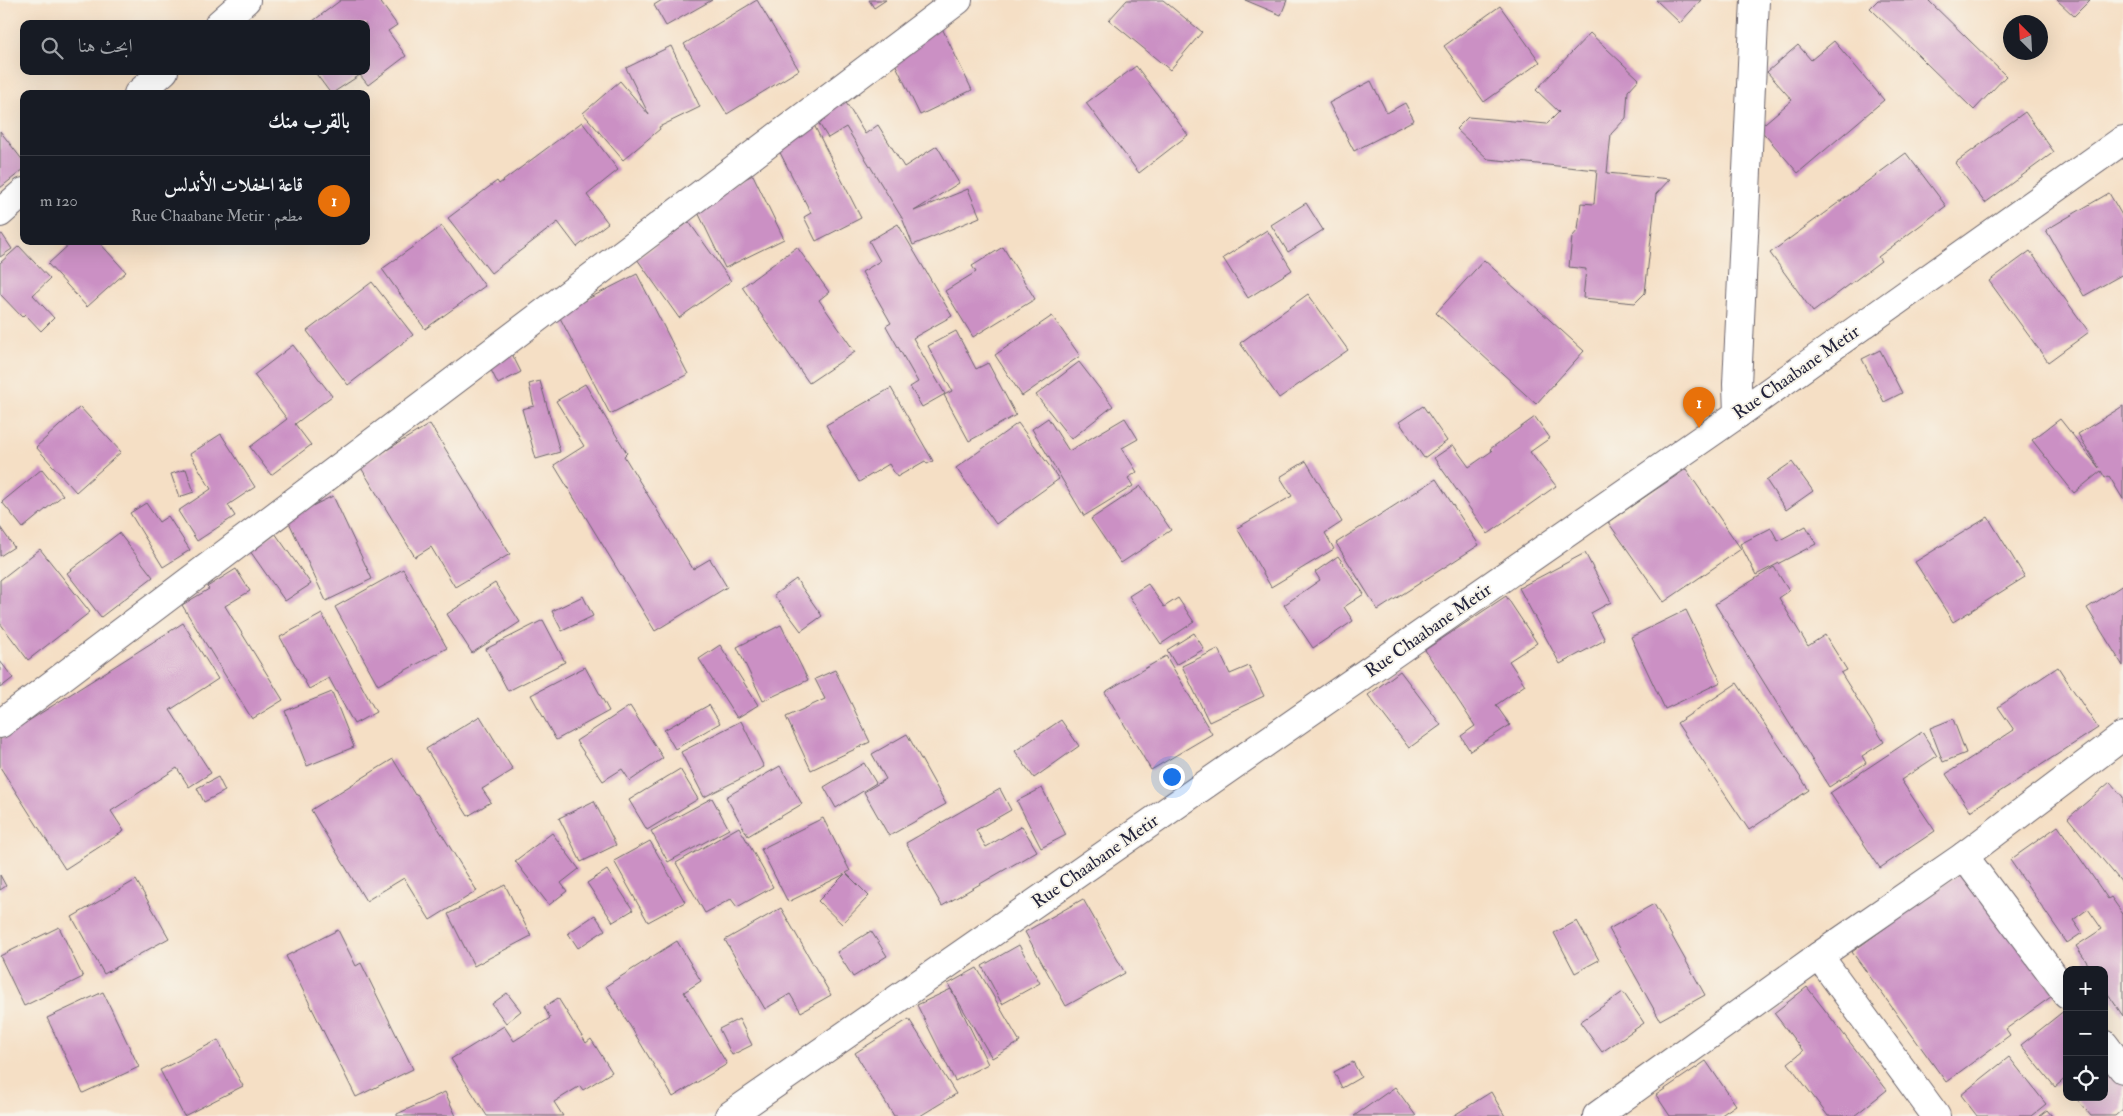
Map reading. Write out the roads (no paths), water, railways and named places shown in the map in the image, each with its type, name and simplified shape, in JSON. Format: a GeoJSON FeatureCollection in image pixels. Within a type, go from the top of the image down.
{"type":"FeatureCollection","features":[{"type":"Feature","properties":{"kind":"street"},"geometry":{"type":"LineString","coordinates":[[224,20],[246,0]]}},
{"type":"Feature","properties":{"kind":"street"},"geometry":{"type":"LineString","coordinates":[[0,724],[958,0]]}},
{"type":"Feature","properties":{"kind":"street"},"geometry":{"type":"LineString","coordinates":[[1738,414],[1737,374],[1755,0]]}},
{"type":"Feature","properties":{"kind":"street"},"geometry":{"type":"LineString","coordinates":[[143,90],[159,75]]}},
{"type":"Feature","properties":{"kind":"street","name":"Rue Chaabane Metir"},"geometry":{"type":"LineString","coordinates":[[730,1116],[1738,414],[2123,140]]}},
{"type":"Feature","properties":{"kind":"street"},"geometry":{"type":"LineString","coordinates":[[0,213],[20,196]]}},
{"type":"Feature","properties":{"kind":"street"},"geometry":{"type":"LineString","coordinates":[[1597,1116],[1819,956],[1964,856],[2123,736]]}},
{"type":"Feature","properties":{"kind":"street"},"geometry":{"type":"LineString","coordinates":[[1964,856],[2063,989]]}},
{"type":"Feature","properties":{"kind":"street"},"geometry":{"type":"LineString","coordinates":[[1819,956],[1936,1116]]}},
{"type":"Feature","properties":{"kind":"street"},"geometry":{"type":"LineString","coordinates":[[2108,1049],[2123,1069]]}},
{"type":"Feature","properties":{"kind":"place","name":"قاعة الحفلات الأندلس"},"geometry":{"type":"Point","coordinates":[1699,428]}}]}
